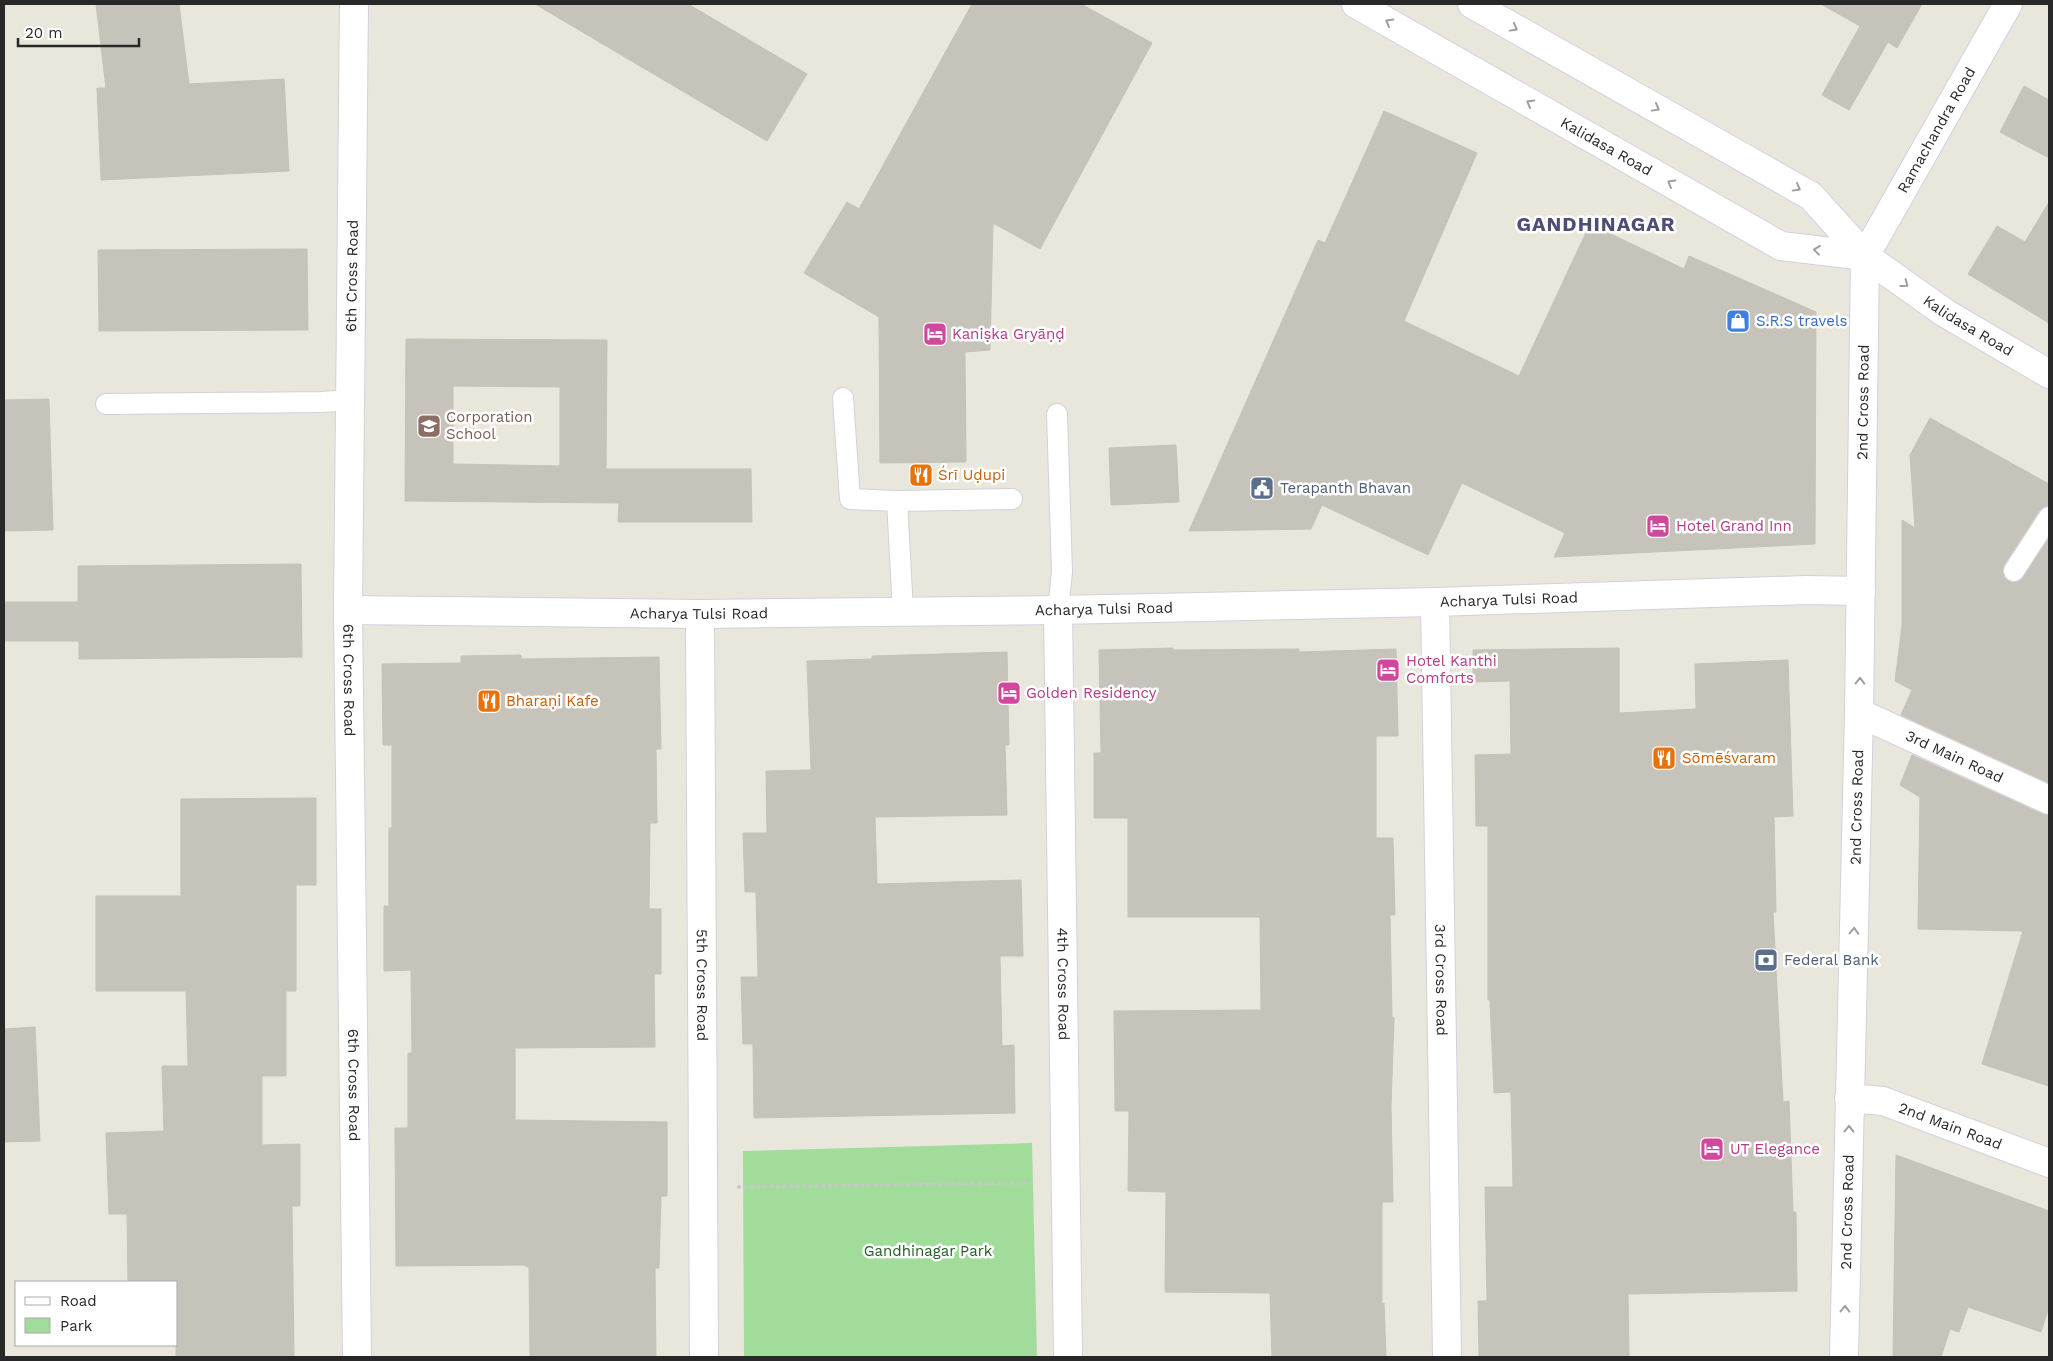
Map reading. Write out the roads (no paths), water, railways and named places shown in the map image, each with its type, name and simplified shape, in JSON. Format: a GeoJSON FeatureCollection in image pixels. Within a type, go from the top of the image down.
{"type":"FeatureCollection","features":[{"type":"Feature","properties":{"kind":"street","name":"6th Cross Road"},"geometry":{"type":"LineString","coordinates":[[354,4],[348,610],[357,1357]]}},
{"type":"Feature","properties":{"kind":"street","name":"Kalidasa Road"},"geometry":{"type":"LineString","coordinates":[[1356,4],[1781,246],[1865,256]]}},
{"type":"Feature","properties":{"kind":"street","name":"Kalidasa Road"},"geometry":{"type":"LineString","coordinates":[[1472,4],[1811,196],[1865,256],[1945,313],[2049,374]]}},
{"type":"Feature","properties":{"kind":"street","name":"Ramachandra Road"},"geometry":{"type":"LineString","coordinates":[[1865,256],[2008,4]]}},
{"type":"Feature","properties":{"kind":"street","name":"2nd Cross Road"},"geometry":{"type":"LineString","coordinates":[[1844,1357],[1860,714],[1865,256]]}},
{"type":"Feature","properties":{"kind":"street","name":"Acharya Tulsi Road"},"geometry":{"type":"LineString","coordinates":[[348,610],[700,614],[1058,610],[1861,590]]}},
{"type":"Feature","properties":{"kind":"street","name":"3rd Cross Road"},"geometry":{"type":"LineString","coordinates":[[1435,602],[1447,1357]]}},
{"type":"Feature","properties":{"kind":"street","name":"4th Cross Road"},"geometry":{"type":"LineString","coordinates":[[1058,610],[1068,1357]]}},
{"type":"Feature","properties":{"kind":"street","name":"5th Cross Road"},"geometry":{"type":"LineString","coordinates":[[700,614],[704,1357]]}},
{"type":"Feature","properties":{"kind":"street","name":"3rd Main Road"},"geometry":{"type":"LineString","coordinates":[[1860,714],[2049,800]]}},
{"type":"Feature","properties":{"kind":"street","name":"2nd Main Road"},"geometry":{"type":"LineString","coordinates":[[1849,1098],[1883,1102],[2049,1162]]}},
{"type":"Feature","properties":{"kind":"lane"},"geometry":{"type":"LineString","coordinates":[[843,398],[850,499],[897,501],[1012,499]]}},
{"type":"Feature","properties":{"kind":"lane"},"geometry":{"type":"LineString","coordinates":[[106,404],[322,402],[351,400]]}},
{"type":"Feature","properties":{"kind":"lane"},"geometry":{"type":"LineString","coordinates":[[1057,414],[1062,572],[1058,610]]}},
{"type":"Feature","properties":{"kind":"lane"},"geometry":{"type":"LineString","coordinates":[[897,501],[903,611]]}},
{"type":"Feature","properties":{"kind":"lane"},"geometry":{"type":"LineString","coordinates":[[2014,570],[2049,517]]}},
{"type":"Feature","properties":{"kind":"place","name":"S.R.S travels"},"geometry":{"type":"Point","coordinates":[1738,321]}},
{"type":"Feature","properties":{"kind":"place","name":"Kaniṣka Gryāṇḍ"},"geometry":{"type":"Point","coordinates":[935,334]}},
{"type":"Feature","properties":{"kind":"place","name":"Corporation School"},"geometry":{"type":"Point","coordinates":[429,426]}},
{"type":"Feature","properties":{"kind":"place","name":"Śrī Uḍupi"},"geometry":{"type":"Point","coordinates":[921,475]}},
{"type":"Feature","properties":{"kind":"place","name":"Terapanth Bhavan"},"geometry":{"type":"Point","coordinates":[1262,488]}},
{"type":"Feature","properties":{"kind":"place","name":"Hotel Grand Inn"},"geometry":{"type":"Point","coordinates":[1658,526]}},
{"type":"Feature","properties":{"kind":"place","name":"Hotel Kanthi Comforts"},"geometry":{"type":"Point","coordinates":[1388,670]}},
{"type":"Feature","properties":{"kind":"place","name":"Golden Residency"},"geometry":{"type":"Point","coordinates":[1009,693]}},
{"type":"Feature","properties":{"kind":"place","name":"Bharaṇi Kafe"},"geometry":{"type":"Point","coordinates":[489,701]}},
{"type":"Feature","properties":{"kind":"place","name":"Sōmēśvaram"},"geometry":{"type":"Point","coordinates":[1664,758]}},
{"type":"Feature","properties":{"kind":"place","name":"Federal Bank"},"geometry":{"type":"Point","coordinates":[1766,960]}},
{"type":"Feature","properties":{"kind":"place","name":"UT Elegance"},"geometry":{"type":"Point","coordinates":[1712,1149]}},
{"type":"Feature","properties":{"kind":"district","name":"GANDHINAGAR"},"geometry":{"type":"Point","coordinates":[1596,224]}},
{"type":"Feature","properties":{"kind":"park label","name":"Gandhinagar Park"},"geometry":{"type":"Point","coordinates":[928,1251]}}]}
